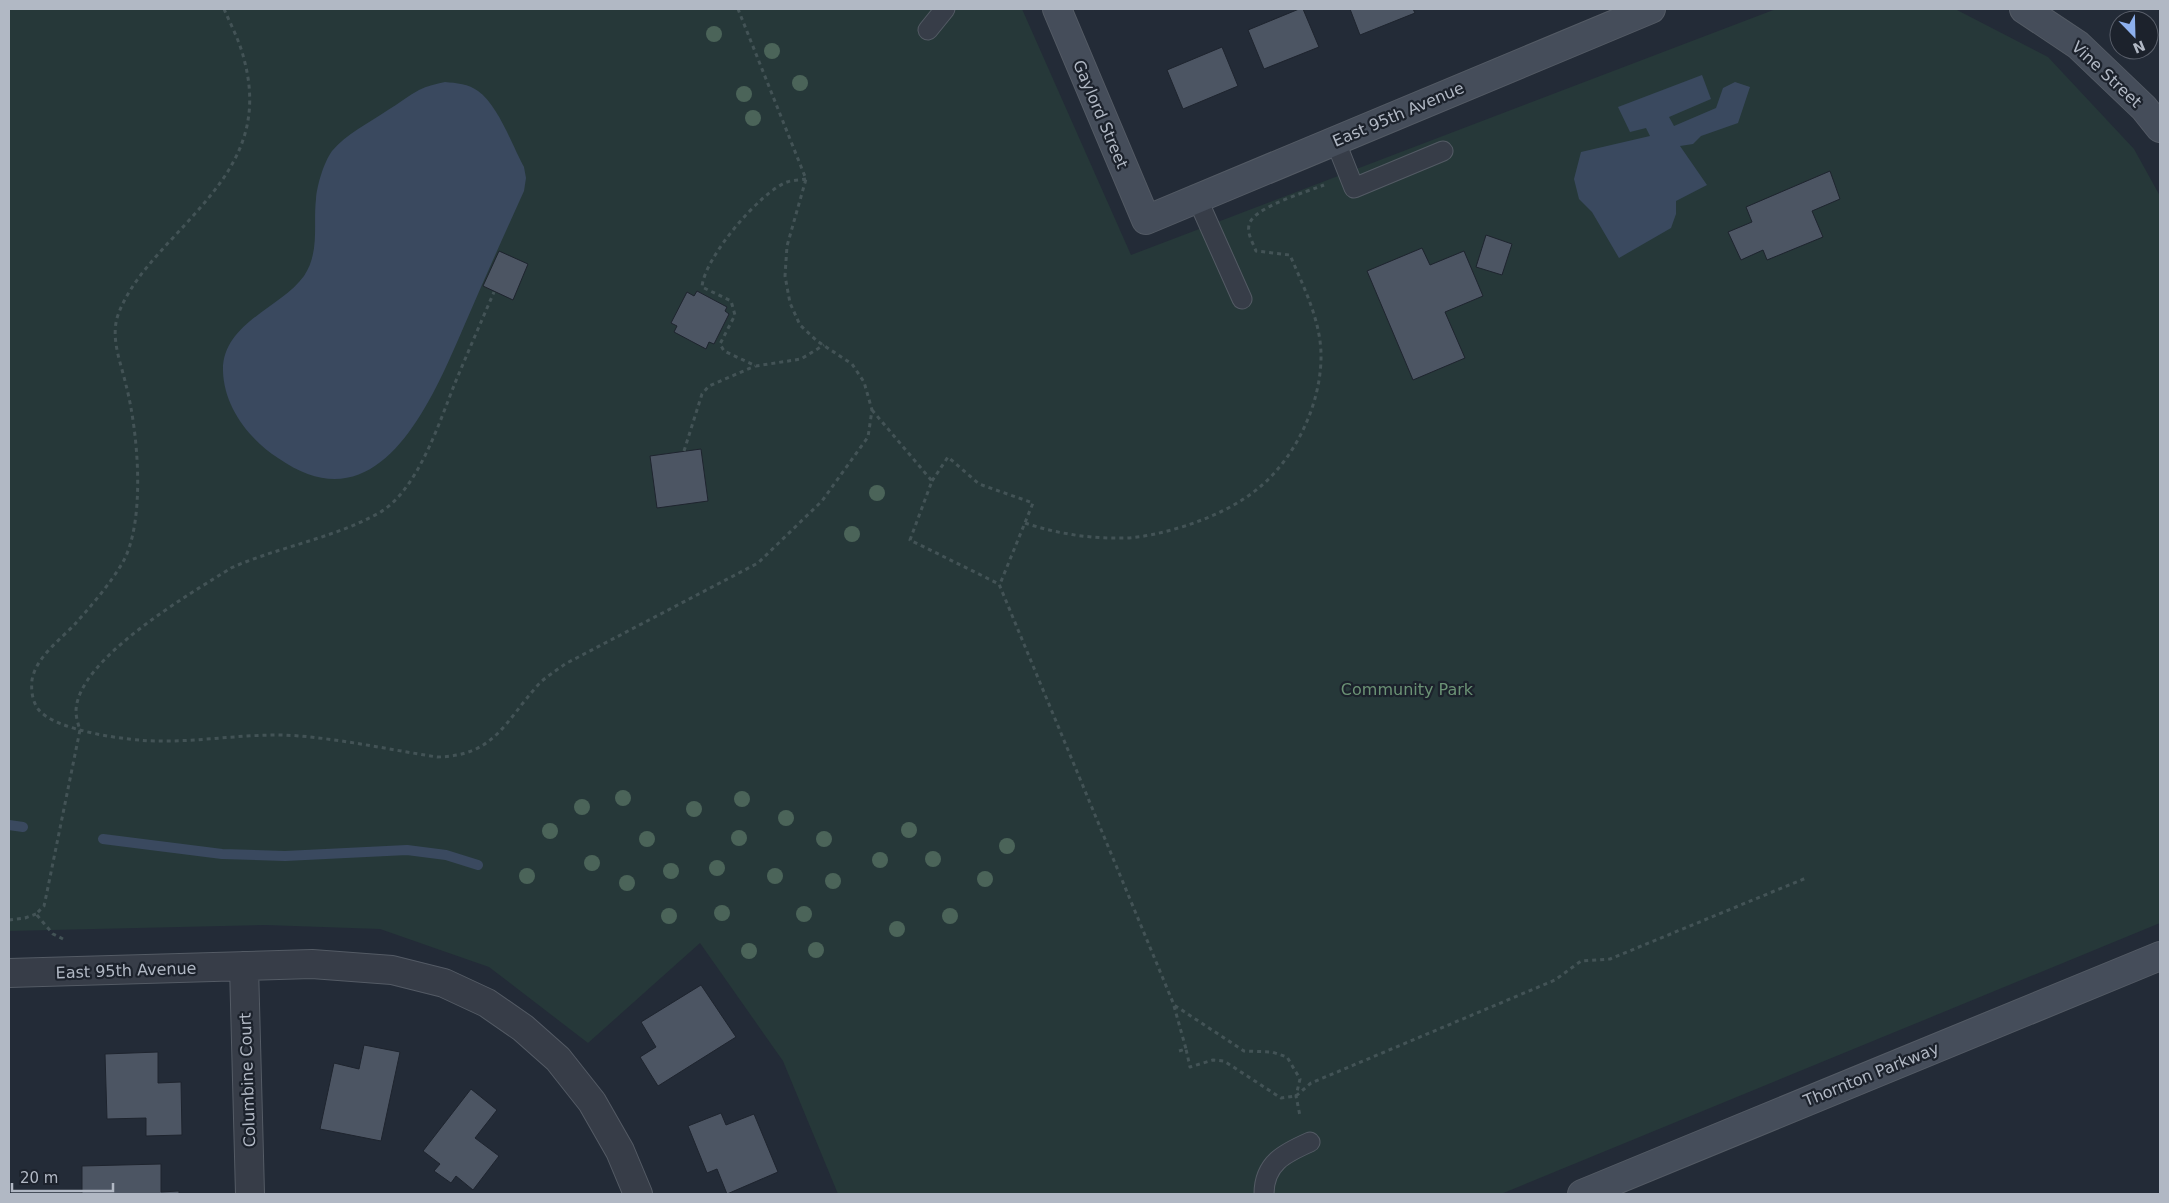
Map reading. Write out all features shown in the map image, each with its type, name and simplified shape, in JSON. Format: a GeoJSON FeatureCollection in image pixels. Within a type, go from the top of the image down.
{"type":"FeatureCollection","features":[{"type":"Feature","properties":{"kind":"street","name":"Gaylord Street"},"geometry":{"type":"LineString","coordinates":[[1057,9],[1146,220]]}},
{"type":"Feature","properties":{"kind":"street","name":"East 95th Avenue"},"geometry":{"type":"LineString","coordinates":[[1146,220],[1651,9]]}},
{"type":"Feature","properties":{"kind":"street","name":"Vine Street"},"geometry":{"type":"LineString","coordinates":[[2024,9],[2078,44],[2144,108],[2160,128]]}},
{"type":"Feature","properties":{"kind":"street","name":"Thornton Parkway"},"geometry":{"type":"LineString","coordinates":[[1582,1194],[2160,956]]}},
{"type":"Feature","properties":{"kind":"street","name":"East 95th Avenue"},"geometry":{"type":"LineString","coordinates":[[9,973],[312,964],[392,970],[444,983],[487,1003],[523,1028],[558,1059],[592,1102],[620,1151],[638,1194]]}},
{"type":"Feature","properties":{"kind":"street","name":"Columbine Court"},"geometry":{"type":"LineString","coordinates":[[244,966],[250,1194]]}},
{"type":"Feature","properties":{"kind":"lane"},"geometry":{"type":"LineString","coordinates":[[928,30],[946,9]]}},
{"type":"Feature","properties":{"kind":"lane"},"geometry":{"type":"LineString","coordinates":[[1335,140],[1354,188],[1443,151]]}},
{"type":"Feature","properties":{"kind":"lane"},"geometry":{"type":"LineString","coordinates":[[1197,198],[1242,299]]}},
{"type":"Feature","properties":{"kind":"lane"},"geometry":{"type":"LineString","coordinates":[[1264,1194],[1267,1176],[1275,1161],[1288,1152],[1310,1142]]}},
{"type":"Feature","properties":{"kind":"path"},"geometry":{"type":"LineString","coordinates":[[224,9],[244,57],[250,88],[245,140],[233,165],[216,190],[146,268],[127,296],[117,317],[115,336],[134,422],[138,480],[135,518],[124,560],[79,619],[43,657],[33,676],[31,694],[38,709],[54,721],[80,730],[121,738],[154,741],[264,734],[301,736],[437,757],[456,757],[474,751],[492,740],[539,683],[565,664],[758,563],[822,501],[868,437],[872,410]]}},
{"type":"Feature","properties":{"kind":"path"},"geometry":{"type":"LineString","coordinates":[[738,9],[806,179],[787,246],[785,276],[790,303],[800,325],[824,345],[852,364],[864,382],[872,410],[932,481]]}},
{"type":"Feature","properties":{"kind":"path"},"geometry":{"type":"LineString","coordinates":[[1025,524],[1054,532],[1091,538],[1126,538],[1152,535],[1209,518],[1236,504],[1262,486],[1280,466],[1294,446],[1308,420],[1318,391],[1321,358],[1318,329],[1310,303],[1290,255],[1256,251],[1248,226],[1252,218],[1261,211],[1349,175]]}},
{"type":"Feature","properties":{"kind":"path"},"geometry":{"type":"LineString","coordinates":[[756,366],[724,352],[720,344],[735,315],[731,302],[702,287],[702,279],[717,251],[742,220],[767,195],[787,182],[806,179]]}},
{"type":"Feature","properties":{"kind":"path"},"geometry":{"type":"LineString","coordinates":[[9,920],[25,918],[36,914],[44,906],[80,730],[76,711],[82,691],[94,670],[115,648],[231,568],[251,559],[350,527],[379,513],[400,494],[416,472],[430,445],[494,292]]}},
{"type":"Feature","properties":{"kind":"path"},"geometry":{"type":"LineString","coordinates":[[684,451],[702,394],[709,386],[756,366],[801,359],[824,345]]}},
{"type":"Feature","properties":{"kind":"path"},"geometry":{"type":"LineString","coordinates":[[1000,584],[1033,503],[979,484],[948,457],[932,481],[910,540],[1000,584],[1174,1006],[1190,1067],[1213,1060],[1224,1061],[1281,1098],[1296,1096],[1310,1083],[1554,980],[1581,961],[1610,958],[1806,878]]}},
{"type":"Feature","properties":{"kind":"path"},"geometry":{"type":"LineString","coordinates":[[36,914],[54,934],[63,938],[62,942]]}},
{"type":"Feature","properties":{"kind":"path"},"geometry":{"type":"LineString","coordinates":[[1174,1006],[1244,1051],[1272,1052],[1287,1057],[1300,1079],[1296,1096],[1298,1112],[1302,1122]]}},
{"type":"Feature","properties":{"kind":"path"},"geometry":{"type":"LineString","coordinates":[[1179,1050],[1186,1049]]}},
{"type":"Feature","properties":{"kind":"green space","name":"Community Park"},"geometry":{"type":"Polygon","coordinates":[[[9,9],[1022,9],[1131,255],[1776,9],[1957,10],[2048,57],[2134,149],[2160,196],[2160,923],[1501,1194],[838,1194],[783,1061],[700,943],[588,1043],[489,967],[380,929],[265,925],[9,931],[9,9]]]}},
{"type":"Feature","properties":{"kind":"water"},"geometry":{"type":"Polygon","coordinates":[[[1702,75],[1711,99],[1669,117],[1674,126],[1716,108],[1723,88],[1735,82],[1750,87],[1738,123],[1701,136],[1693,144],[1680,146],[1707,185],[1676,201],[1676,214],[1671,228],[1619,258],[1592,212],[1579,199],[1574,179],[1581,152],[1650,136],[1646,128],[1630,132],[1618,107],[1702,75]]]}},
{"type":"Feature","properties":{"kind":"water"},"geometry":{"type":"Polygon","coordinates":[[[445,82],[471,87],[485,97],[492,106],[524,167],[526,178],[524,191],[439,381],[421,414],[400,443],[376,466],[347,478],[315,476],[278,458],[248,432],[233,409],[224,384],[225,354],[232,340],[242,328],[282,298],[304,276],[309,267],[314,248],[315,209],[318,187],[324,167],[332,151],[351,134],[415,92],[428,86],[445,82]]]}},
{"type":"Feature","properties":{"kind":"building"},"geometry":{"type":"Polygon","coordinates":[[[1303,9],[1319,47],[1264,69],[1248,30],[1303,9]]]}},
{"type":"Feature","properties":{"kind":"building"},"geometry":{"type":"Polygon","coordinates":[[[1350,9],[1413,9],[1415,13],[1360,35],[1350,9]]]}},
{"type":"Feature","properties":{"kind":"building"},"geometry":{"type":"Polygon","coordinates":[[[1222,47],[1238,86],[1183,109],[1167,70],[1222,47]]]}},
{"type":"Feature","properties":{"kind":"building"},"geometry":{"type":"Polygon","coordinates":[[[1830,171],[1840,199],[1812,211],[1823,237],[1767,260],[1763,250],[1741,260],[1728,232],[1752,222],[1746,207],[1830,171]]]}},
{"type":"Feature","properties":{"kind":"building"},"geometry":{"type":"Polygon","coordinates":[[[1486,235],[1512,244],[1502,275],[1476,267],[1486,235]]]}},
{"type":"Feature","properties":{"kind":"building"},"geometry":{"type":"Polygon","coordinates":[[[1422,248],[1430,265],[1464,251],[1483,296],[1445,312],[1465,358],[1413,380],[1367,271],[1422,248]]]}},
{"type":"Feature","properties":{"kind":"building"},"geometry":{"type":"Polygon","coordinates":[[[499,251],[528,264],[513,300],[483,286],[499,251]]]}},
{"type":"Feature","properties":{"kind":"building"},"geometry":{"type":"Polygon","coordinates":[[[697,291],[727,307],[725,311],[729,314],[714,344],[709,342],[706,349],[674,332],[677,326],[671,323],[687,292],[694,296],[697,291]]]}},
{"type":"Feature","properties":{"kind":"building"},"geometry":{"type":"Polygon","coordinates":[[[701,449],[708,501],[657,508],[650,456],[701,449]]]}},
{"type":"Feature","properties":{"kind":"building"},"geometry":{"type":"Polygon","coordinates":[[[701,985],[736,1037],[658,1086],[640,1057],[656,1047],[641,1022],[701,985]]]}},
{"type":"Feature","properties":{"kind":"building"},"geometry":{"type":"Polygon","coordinates":[[[364,1045],[400,1052],[381,1141],[320,1129],[334,1063],[359,1069],[364,1045]]]}},
{"type":"Feature","properties":{"kind":"building"},"geometry":{"type":"Polygon","coordinates":[[[158,1052],[158,1083],[181,1082],[182,1135],[146,1136],[146,1118],[107,1119],[105,1054],[158,1052]]]}},
{"type":"Feature","properties":{"kind":"building"},"geometry":{"type":"Polygon","coordinates":[[[471,1089],[497,1110],[475,1138],[499,1156],[473,1190],[456,1176],[451,1183],[434,1171],[440,1164],[423,1151],[471,1089]]]}},
{"type":"Feature","properties":{"kind":"building"},"geometry":{"type":"Polygon","coordinates":[[[721,1113],[726,1125],[754,1114],[778,1172],[727,1194],[717,1169],[707,1173],[688,1126],[721,1113]]]}},
{"type":"Feature","properties":{"kind":"building"},"geometry":{"type":"Polygon","coordinates":[[[161,1164],[161,1192],[179,1191],[179,1194],[82,1194],[82,1166],[161,1164]]]}},
{"type":"Feature","properties":{"kind":"waterway"},"geometry":{"type":"LineString","coordinates":[[9,825],[23,827]]}},
{"type":"Feature","properties":{"kind":"waterway"},"geometry":{"type":"LineString","coordinates":[[103,839],[222,854],[285,856],[407,850],[446,855],[478,865]]}}]}
